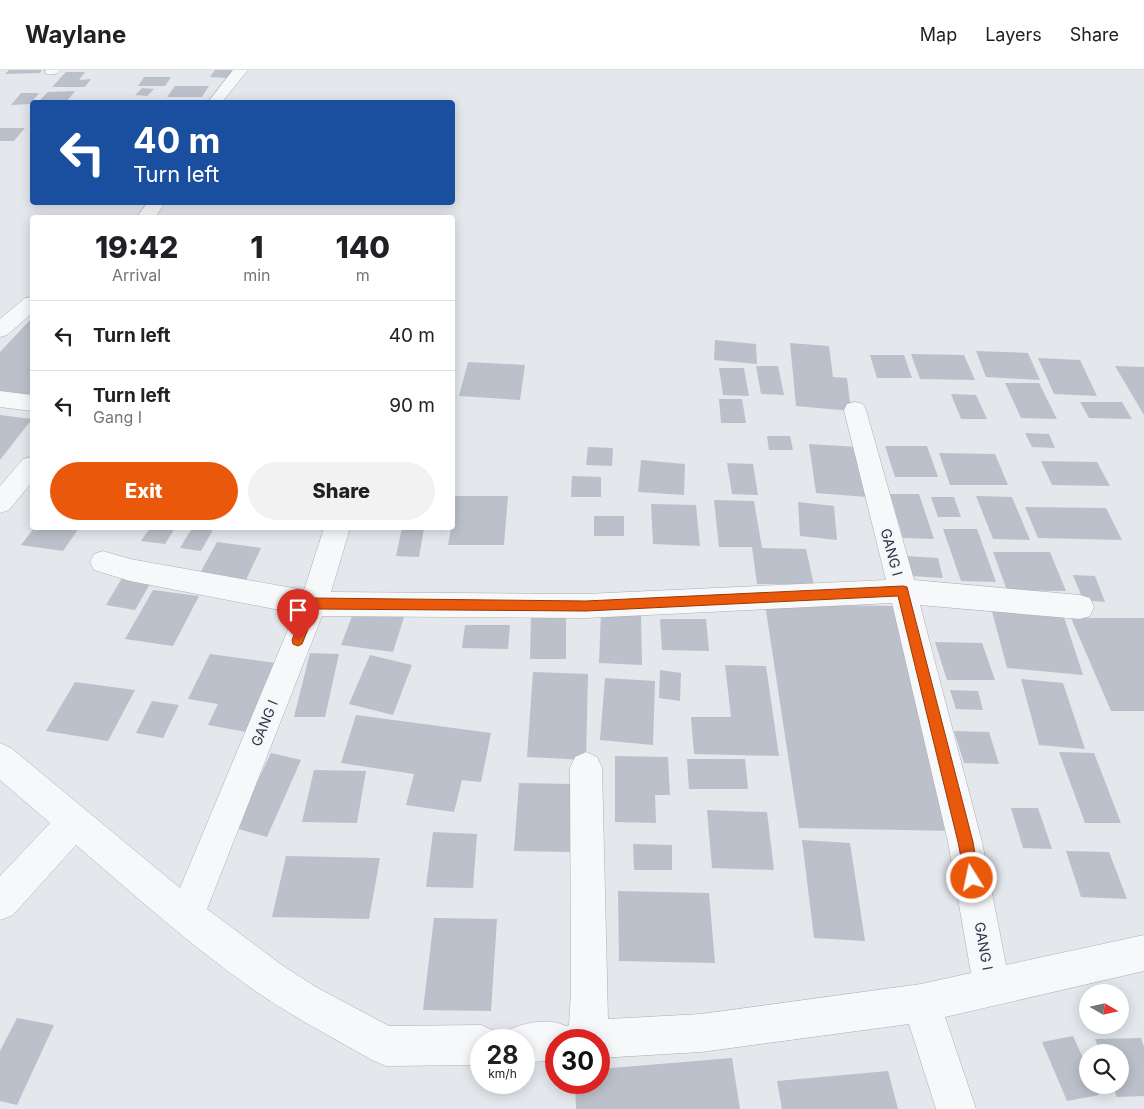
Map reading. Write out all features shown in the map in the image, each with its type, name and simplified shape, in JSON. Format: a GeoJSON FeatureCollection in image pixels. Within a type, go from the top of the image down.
{"type":"FeatureCollection","features":[{"type":"Feature","properties":{"kind":"street"},"geometry":{"type":"LineString","coordinates":[[217,100],[241,70]]}},
{"type":"Feature","properties":{"kind":"street"},"geometry":{"type":"LineString","coordinates":[[0,330],[30,305]]}},
{"type":"Feature","properties":{"kind":"street"},"geometry":{"type":"LineString","coordinates":[[0,399],[30,402]]}},
{"type":"Feature","properties":{"kind":"street","name":"GANG I"},"geometry":{"type":"LineString","coordinates":[[855,410],[966,842],[992,988]]}},
{"type":"Feature","properties":{"kind":"street"},"geometry":{"type":"LineString","coordinates":[[0,503],[30,468]]}},
{"type":"Feature","properties":{"kind":"street","name":"GANG I"},"geometry":{"type":"LineString","coordinates":[[186,916],[312,604],[336,530]]}},
{"type":"Feature","properties":{"kind":"street"},"geometry":{"type":"LineString","coordinates":[[103,562],[130,570],[312,604],[586,606],[903,591],[1080,607]]}},
{"type":"Feature","properties":{"kind":"street"},"geometry":{"type":"LineString","coordinates":[[0,759],[186,916],[266,976],[294,994],[386,1046],[470,1044]]}},
{"type":"Feature","properties":{"kind":"street"},"geometry":{"type":"LineString","coordinates":[[586,768],[590,992],[588,1029]]}},
{"type":"Feature","properties":{"kind":"street"},"geometry":{"type":"LineString","coordinates":[[0,902],[74,822]]}},
{"type":"Feature","properties":{"kind":"street"},"geometry":{"type":"LineString","coordinates":[[610,1039],[701,1033],[921,1003],[1144,953]]}},
{"type":"Feature","properties":{"kind":"street"},"geometry":{"type":"LineString","coordinates":[[921,1003],[956,1109]]}},
{"type":"Feature","properties":{"kind":"building"},"geometry":{"type":"Polygon","coordinates":[[[9,70],[42,70],[40,73],[5,74],[9,70]]]}},
{"type":"Feature","properties":{"kind":"building"},"geometry":{"type":"Polygon","coordinates":[[[215,70],[233,70],[227,78],[210,77],[215,70]]]}},
{"type":"Feature","properties":{"kind":"building"},"geometry":{"type":"Polygon","coordinates":[[[66,72],[85,72],[79,80],[91,79],[85,87],[52,87],[66,72]]]}},
{"type":"Feature","properties":{"kind":"building"},"geometry":{"type":"Polygon","coordinates":[[[144,77],[171,77],[165,86],[138,86],[144,77]]]}},
{"type":"Feature","properties":{"kind":"building"},"geometry":{"type":"Polygon","coordinates":[[[175,86],[209,86],[202,97],[167,97],[175,86]]]}},
{"type":"Feature","properties":{"kind":"building"},"geometry":{"type":"Polygon","coordinates":[[[142,88],[154,89],[147,96],[135,95],[142,88]]]}},
{"type":"Feature","properties":{"kind":"building"},"geometry":{"type":"Polygon","coordinates":[[[75,91],[68,100],[40,100],[48,92],[75,91]]]}},
{"type":"Feature","properties":{"kind":"building"},"geometry":{"type":"Polygon","coordinates":[[[21,93],[39,93],[33,100],[30,100],[30,104],[11,105],[21,93]]]}},
{"type":"Feature","properties":{"kind":"building"},"geometry":{"type":"Polygon","coordinates":[[[0,128],[25,128],[14,141],[0,141],[0,128]]]}},
{"type":"Feature","properties":{"kind":"building"},"geometry":{"type":"Polygon","coordinates":[[[30,320],[30,396],[0,391],[0,352],[30,320]]]}},
{"type":"Feature","properties":{"kind":"building"},"geometry":{"type":"Polygon","coordinates":[[[715,340],[756,344],[757,364],[714,360],[715,340]]]}},
{"type":"Feature","properties":{"kind":"building"},"geometry":{"type":"Polygon","coordinates":[[[790,343],[829,346],[833,377],[847,378],[851,411],[796,406],[790,343]]]}},
{"type":"Feature","properties":{"kind":"building"},"geometry":{"type":"Polygon","coordinates":[[[976,351],[1028,353],[1040,380],[986,377],[976,351]]]}},
{"type":"Feature","properties":{"kind":"building"},"geometry":{"type":"Polygon","coordinates":[[[911,354],[964,355],[975,380],[920,379],[911,354]]]}},
{"type":"Feature","properties":{"kind":"building"},"geometry":{"type":"Polygon","coordinates":[[[870,355],[904,355],[912,378],[877,378],[870,355]]]}},
{"type":"Feature","properties":{"kind":"building"},"geometry":{"type":"Polygon","coordinates":[[[1038,358],[1080,360],[1097,396],[1054,394],[1038,358]]]}},
{"type":"Feature","properties":{"kind":"building"},"geometry":{"type":"Polygon","coordinates":[[[468,362],[525,365],[520,400],[459,396],[468,362]]]}},
{"type":"Feature","properties":{"kind":"building"},"geometry":{"type":"Polygon","coordinates":[[[756,366],[778,366],[784,395],[761,394],[756,366]]]}},
{"type":"Feature","properties":{"kind":"building"},"geometry":{"type":"Polygon","coordinates":[[[1115,366],[1144,367],[1144,415],[1115,366]]]}},
{"type":"Feature","properties":{"kind":"building"},"geometry":{"type":"Polygon","coordinates":[[[719,368],[744,368],[749,396],[723,395],[719,368]]]}},
{"type":"Feature","properties":{"kind":"building"},"geometry":{"type":"Polygon","coordinates":[[[1005,383],[1039,383],[1057,419],[1021,418],[1005,383]]]}},
{"type":"Feature","properties":{"kind":"building"},"geometry":{"type":"Polygon","coordinates":[[[951,394],[976,395],[987,419],[961,419],[951,394]]]}},
{"type":"Feature","properties":{"kind":"building"},"geometry":{"type":"Polygon","coordinates":[[[719,399],[742,399],[746,423],[721,423],[719,399]]]}},
{"type":"Feature","properties":{"kind":"building"},"geometry":{"type":"Polygon","coordinates":[[[1080,402],[1122,402],[1132,419],[1089,418],[1080,402]]]}},
{"type":"Feature","properties":{"kind":"building"},"geometry":{"type":"Polygon","coordinates":[[[0,415],[30,419],[30,422],[0,460],[0,415]]]}},
{"type":"Feature","properties":{"kind":"building"},"geometry":{"type":"Polygon","coordinates":[[[1025,433],[1049,434],[1055,448],[1032,447],[1025,433]]]}},
{"type":"Feature","properties":{"kind":"building"},"geometry":{"type":"Polygon","coordinates":[[[767,436],[790,436],[793,450],[769,450],[767,436]]]}},
{"type":"Feature","properties":{"kind":"building"},"geometry":{"type":"Polygon","coordinates":[[[809,444],[858,447],[867,497],[816,493],[809,444]]]}},
{"type":"Feature","properties":{"kind":"building"},"geometry":{"type":"Polygon","coordinates":[[[885,446],[927,446],[938,477],[895,477],[885,446]]]}},
{"type":"Feature","properties":{"kind":"building"},"geometry":{"type":"Polygon","coordinates":[[[588,447],[613,448],[612,466],[586,465],[588,447]]]}},
{"type":"Feature","properties":{"kind":"building"},"geometry":{"type":"Polygon","coordinates":[[[939,453],[995,454],[1008,485],[950,485],[939,453]]]}},
{"type":"Feature","properties":{"kind":"building"},"geometry":{"type":"Polygon","coordinates":[[[641,460],[685,464],[684,495],[638,492],[641,460]]]}},
{"type":"Feature","properties":{"kind":"building"},"geometry":{"type":"Polygon","coordinates":[[[1041,461],[1097,462],[1110,486],[1052,485],[1041,461]]]}},
{"type":"Feature","properties":{"kind":"building"},"geometry":{"type":"Polygon","coordinates":[[[727,463],[753,464],[758,495],[732,494],[727,463]]]}},
{"type":"Feature","properties":{"kind":"building"},"geometry":{"type":"Polygon","coordinates":[[[572,476],[601,477],[601,497],[571,497],[572,476]]]}},
{"type":"Feature","properties":{"kind":"building"},"geometry":{"type":"Polygon","coordinates":[[[890,494],[919,494],[934,539],[903,538],[890,494]]]}},
{"type":"Feature","properties":{"kind":"building"},"geometry":{"type":"Polygon","coordinates":[[[455,496],[508,496],[504,545],[448,545],[451,530],[455,530],[455,496]]]}},
{"type":"Feature","properties":{"kind":"building"},"geometry":{"type":"Polygon","coordinates":[[[976,496],[1012,497],[1030,540],[993,539],[976,496]]]}},
{"type":"Feature","properties":{"kind":"building"},"geometry":{"type":"Polygon","coordinates":[[[931,497],[954,497],[961,517],[938,517],[931,497]]]}},
{"type":"Feature","properties":{"kind":"building"},"geometry":{"type":"Polygon","coordinates":[[[714,500],[754,501],[762,548],[806,549],[814,585],[757,584],[752,547],[719,547],[714,500]]]}},
{"type":"Feature","properties":{"kind":"building"},"geometry":{"type":"Polygon","coordinates":[[[798,502],[834,506],[837,540],[800,536],[798,502]]]}},
{"type":"Feature","properties":{"kind":"building"},"geometry":{"type":"Polygon","coordinates":[[[651,504],[696,505],[700,546],[653,544],[651,504]]]}},
{"type":"Feature","properties":{"kind":"building"},"geometry":{"type":"Polygon","coordinates":[[[1025,507],[1106,508],[1122,540],[1038,538],[1025,507]]]}},
{"type":"Feature","properties":{"kind":"building"},"geometry":{"type":"Polygon","coordinates":[[[594,516],[624,516],[624,536],[594,536],[594,516]]]}},
{"type":"Feature","properties":{"kind":"building"},"geometry":{"type":"Polygon","coordinates":[[[943,529],[977,529],[996,582],[961,581],[943,529]]]}},
{"type":"Feature","properties":{"kind":"building"},"geometry":{"type":"Polygon","coordinates":[[[32,530],[78,530],[63,551],[21,545],[32,530]]]}},
{"type":"Feature","properties":{"kind":"building"},"geometry":{"type":"Polygon","coordinates":[[[149,530],[174,530],[165,544],[141,541],[149,530]]]}},
{"type":"Feature","properties":{"kind":"building"},"geometry":{"type":"Polygon","coordinates":[[[191,530],[213,530],[201,551],[180,548],[191,530]]]}},
{"type":"Feature","properties":{"kind":"building"},"geometry":{"type":"Polygon","coordinates":[[[402,530],[424,530],[419,557],[396,556],[402,530]]]}},
{"type":"Feature","properties":{"kind":"building"},"geometry":{"type":"Polygon","coordinates":[[[217,542],[261,548],[245,582],[199,575],[217,542]]]}},
{"type":"Feature","properties":{"kind":"building"},"geometry":{"type":"Polygon","coordinates":[[[993,552],[1050,552],[1066,591],[1007,590],[993,552]]]}},
{"type":"Feature","properties":{"kind":"building"},"geometry":{"type":"Polygon","coordinates":[[[906,556],[938,558],[943,578],[910,576],[906,556]]]}},
{"type":"Feature","properties":{"kind":"building"},"geometry":{"type":"Polygon","coordinates":[[[125,573],[154,577],[135,610],[106,605],[125,573]]]}},
{"type":"Feature","properties":{"kind":"building"},"geometry":{"type":"Polygon","coordinates":[[[1073,575],[1095,576],[1105,602],[1083,600],[1073,575]]]}},
{"type":"Feature","properties":{"kind":"building"},"geometry":{"type":"Polygon","coordinates":[[[153,590],[199,596],[173,646],[125,639],[153,590]]]}},
{"type":"Feature","properties":{"kind":"building"},"geometry":{"type":"Polygon","coordinates":[[[765,604],[893,606],[954,831],[799,828],[765,604]]]}},
{"type":"Feature","properties":{"kind":"building"},"geometry":{"type":"Polygon","coordinates":[[[990,604],[1062,611],[1083,675],[1007,668],[990,604]]]}},
{"type":"Feature","properties":{"kind":"building"},"geometry":{"type":"Polygon","coordinates":[[[354,611],[404,617],[393,652],[341,645],[354,611]]]}},
{"type":"Feature","properties":{"kind":"building"},"geometry":{"type":"Polygon","coordinates":[[[601,613],[641,615],[642,665],[599,663],[601,613]]]}},
{"type":"Feature","properties":{"kind":"building"},"geometry":{"type":"Polygon","coordinates":[[[566,615],[566,659],[530,659],[531,616],[566,615]]]}},
{"type":"Feature","properties":{"kind":"building"},"geometry":{"type":"Polygon","coordinates":[[[1071,618],[1144,618],[1144,711],[1111,711],[1071,618]]]}},
{"type":"Feature","properties":{"kind":"building"},"geometry":{"type":"Polygon","coordinates":[[[660,619],[706,619],[709,651],[662,650],[660,619]]]}},
{"type":"Feature","properties":{"kind":"building"},"geometry":{"type":"Polygon","coordinates":[[[465,625],[510,625],[508,649],[462,648],[465,625]]]}},
{"type":"Feature","properties":{"kind":"building"},"geometry":{"type":"Polygon","coordinates":[[[935,642],[982,643],[995,680],[947,680],[935,642]]]}},
{"type":"Feature","properties":{"kind":"building"},"geometry":{"type":"Polygon","coordinates":[[[310,653],[339,654],[325,717],[294,717],[310,653]]]}},
{"type":"Feature","properties":{"kind":"building"},"geometry":{"type":"Polygon","coordinates":[[[210,654],[275,663],[246,732],[208,725],[218,704],[188,699],[210,654]]]}},
{"type":"Feature","properties":{"kind":"building"},"geometry":{"type":"Polygon","coordinates":[[[370,655],[412,665],[393,715],[349,704],[370,655]]]}},
{"type":"Feature","properties":{"kind":"building"},"geometry":{"type":"Polygon","coordinates":[[[725,665],[766,666],[779,756],[694,754],[691,717],[731,717],[725,665]]]}},
{"type":"Feature","properties":{"kind":"building"},"geometry":{"type":"Polygon","coordinates":[[[660,670],[681,673],[680,701],[659,698],[660,670]]]}},
{"type":"Feature","properties":{"kind":"building"},"geometry":{"type":"Polygon","coordinates":[[[533,672],[588,674],[586,760],[527,757],[533,672]]]}},
{"type":"Feature","properties":{"kind":"building"},"geometry":{"type":"Polygon","coordinates":[[[605,678],[655,681],[653,745],[600,740],[605,678]]]}},
{"type":"Feature","properties":{"kind":"building"},"geometry":{"type":"Polygon","coordinates":[[[1021,679],[1063,683],[1085,749],[1039,745],[1021,679]]]}},
{"type":"Feature","properties":{"kind":"building"},"geometry":{"type":"Polygon","coordinates":[[[75,682],[135,690],[108,741],[46,731],[75,682]]]}},
{"type":"Feature","properties":{"kind":"building"},"geometry":{"type":"Polygon","coordinates":[[[950,690],[978,691],[983,710],[956,709],[950,690]]]}},
{"type":"Feature","properties":{"kind":"building"},"geometry":{"type":"Polygon","coordinates":[[[152,701],[179,705],[163,738],[136,733],[152,701]]]}},
{"type":"Feature","properties":{"kind":"building"},"geometry":{"type":"Polygon","coordinates":[[[356,715],[491,733],[481,782],[462,780],[454,812],[406,805],[414,774],[341,763],[356,715]]]}},
{"type":"Feature","properties":{"kind":"building"},"geometry":{"type":"Polygon","coordinates":[[[954,731],[989,732],[999,764],[964,763],[954,731]]]}},
{"type":"Feature","properties":{"kind":"building"},"geometry":{"type":"Polygon","coordinates":[[[1059,752],[1094,753],[1121,823],[1085,823],[1059,752]]]}},
{"type":"Feature","properties":{"kind":"building"},"geometry":{"type":"Polygon","coordinates":[[[271,753],[301,760],[267,837],[235,828],[271,753]]]}},
{"type":"Feature","properties":{"kind":"building"},"geometry":{"type":"Polygon","coordinates":[[[615,756],[668,757],[670,795],[655,795],[656,823],[615,822],[615,756]]]}},
{"type":"Feature","properties":{"kind":"building"},"geometry":{"type":"Polygon","coordinates":[[[687,759],[745,759],[748,789],[689,789],[687,759]]]}},
{"type":"Feature","properties":{"kind":"building"},"geometry":{"type":"Polygon","coordinates":[[[314,770],[366,771],[357,823],[302,822],[314,770]]]}},
{"type":"Feature","properties":{"kind":"building"},"geometry":{"type":"Polygon","coordinates":[[[519,783],[572,784],[570,852],[514,851],[519,783]]]}},
{"type":"Feature","properties":{"kind":"building"},"geometry":{"type":"Polygon","coordinates":[[[1011,808],[1038,808],[1052,849],[1023,848],[1011,808]]]}},
{"type":"Feature","properties":{"kind":"building"},"geometry":{"type":"Polygon","coordinates":[[[707,810],[767,812],[774,870],[712,868],[707,810]]]}},
{"type":"Feature","properties":{"kind":"building"},"geometry":{"type":"Polygon","coordinates":[[[433,832],[477,834],[473,888],[426,887],[433,832]]]}},
{"type":"Feature","properties":{"kind":"building"},"geometry":{"type":"Polygon","coordinates":[[[802,840],[850,843],[865,941],[814,938],[802,840]]]}},
{"type":"Feature","properties":{"kind":"building"},"geometry":{"type":"Polygon","coordinates":[[[633,844],[672,845],[672,870],[634,870],[633,844]]]}},
{"type":"Feature","properties":{"kind":"building"},"geometry":{"type":"Polygon","coordinates":[[[1066,851],[1109,852],[1127,899],[1081,897],[1066,851]]]}},
{"type":"Feature","properties":{"kind":"building"},"geometry":{"type":"Polygon","coordinates":[[[286,856],[380,858],[369,919],[272,917],[286,856]]]}},
{"type":"Feature","properties":{"kind":"building"},"geometry":{"type":"Polygon","coordinates":[[[618,891],[709,893],[715,963],[619,961],[618,891]]]}},
{"type":"Feature","properties":{"kind":"building"},"geometry":{"type":"Polygon","coordinates":[[[434,918],[497,919],[491,1011],[423,1010],[434,918]]]}},
{"type":"Feature","properties":{"kind":"building"},"geometry":{"type":"Polygon","coordinates":[[[17,1018],[54,1025],[17,1105],[0,1101],[0,1051],[17,1018]]]}},
{"type":"Feature","properties":{"kind":"building"},"geometry":{"type":"Polygon","coordinates":[[[1073,1036],[1079,1049],[1079,1094],[1099,1095],[1067,1101],[1042,1042],[1073,1036]]]}},
{"type":"Feature","properties":{"kind":"building"},"geometry":{"type":"Polygon","coordinates":[[[1141,1038],[1144,1047],[1144,1096],[1117,1097],[1116,1094],[1129,1094],[1129,1044],[1097,1044],[1095,1039],[1141,1038]]]}},
{"type":"Feature","properties":{"kind":"building"},"geometry":{"type":"Polygon","coordinates":[[[732,1058],[740,1109],[576,1109],[575,1094],[610,1094],[610,1068],[732,1058]]]}},
{"type":"Feature","properties":{"kind":"building"},"geometry":{"type":"Polygon","coordinates":[[[888,1071],[898,1109],[782,1109],[777,1081],[888,1071]]]}},
{"type":"Feature","properties":{"kind":"route"},"geometry":{"type":"LineString","coordinates":[[298,640],[312,604],[586,606],[903,591],[966,842],[972,878]]}}]}
